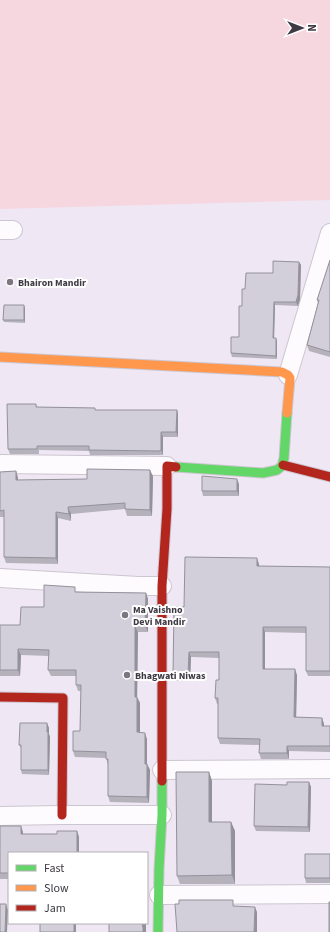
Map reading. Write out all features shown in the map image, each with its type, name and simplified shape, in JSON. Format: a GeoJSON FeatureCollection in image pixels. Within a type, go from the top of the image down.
{"type":"FeatureCollection","features":[{"type":"Feature","properties":{"kind":"street"},"geometry":{"type":"LineString","coordinates":[[0,464],[167,466],[263,473],[278,470],[283,465],[290,378],[288,375],[330,233]]}},
{"type":"Feature","properties":{"kind":"street"},"geometry":{"type":"LineString","coordinates":[[0,358],[282,372],[288,375]]}},
{"type":"Feature","properties":{"kind":"street"},"geometry":{"type":"LineString","coordinates":[[283,465],[330,477]]}},
{"type":"Feature","properties":{"kind":"street"},"geometry":{"type":"LineString","coordinates":[[158,932],[162,815],[162,586],[167,509],[167,466]]}},
{"type":"Feature","properties":{"kind":"street"},"geometry":{"type":"LineString","coordinates":[[0,578],[162,586]]}},
{"type":"Feature","properties":{"kind":"street"},"geometry":{"type":"LineString","coordinates":[[0,698],[63,698],[62,815]]}},
{"type":"Feature","properties":{"kind":"street"},"geometry":{"type":"LineString","coordinates":[[162,770],[330,769]]}},
{"type":"Feature","properties":{"kind":"street"},"geometry":{"type":"LineString","coordinates":[[0,816],[162,815]]}},
{"type":"Feature","properties":{"kind":"street"},"geometry":{"type":"LineString","coordinates":[[159,895],[330,894]]}},
{"type":"Feature","properties":{"kind":"shaded area"},"geometry":{"type":"Polygon","coordinates":[[[0,0],[330,0],[330,200],[0,209],[0,0]]]}},
{"type":"Feature","properties":{"kind":"building"},"geometry":{"type":"Polygon","coordinates":[[[330,260],[330,352],[307,345],[319,300],[317,300],[330,260]]]}},
{"type":"Feature","properties":{"kind":"building"},"geometry":{"type":"Polygon","coordinates":[[[273,261],[299,262],[298,295],[296,302],[274,302],[273,338],[276,338],[276,356],[231,353],[231,337],[239,337],[239,306],[242,306],[242,289],[245,289],[246,273],[273,273],[273,261]]]}},
{"type":"Feature","properties":{"kind":"building"},"geometry":{"type":"Polygon","coordinates":[[[4,305],[24,305],[24,320],[3,320],[4,305]]]}},
{"type":"Feature","properties":{"kind":"building"},"geometry":{"type":"Polygon","coordinates":[[[7,404],[36,404],[36,407],[95,408],[95,410],[177,410],[176,432],[161,432],[161,450],[159,451],[89,450],[89,446],[37,446],[37,449],[8,449],[7,404]]]}},
{"type":"Feature","properties":{"kind":"building"},"geometry":{"type":"Polygon","coordinates":[[[87,469],[150,470],[150,510],[125,509],[125,503],[68,507],[69,514],[56,512],[56,558],[4,557],[4,510],[0,511],[0,472],[16,471],[16,480],[87,479],[87,469]]]}},
{"type":"Feature","properties":{"kind":"building"},"geometry":{"type":"Polygon","coordinates":[[[202,476],[237,479],[237,491],[202,491],[202,476]]]}},
{"type":"Feature","properties":{"kind":"building"},"geometry":{"type":"Polygon","coordinates":[[[185,557],[257,558],[257,566],[330,567],[330,671],[306,671],[306,627],[263,627],[263,669],[295,669],[294,717],[322,718],[322,726],[330,726],[330,746],[287,746],[287,753],[259,753],[260,739],[218,738],[218,698],[215,698],[216,680],[219,680],[219,652],[189,652],[188,675],[173,675],[174,607],[184,607],[185,557]]]}},
{"type":"Feature","properties":{"kind":"building"},"geometry":{"type":"Polygon","coordinates":[[[44,585],[75,587],[75,592],[146,593],[145,626],[135,626],[135,697],[137,697],[137,732],[145,733],[147,797],[108,796],[108,759],[106,759],[106,752],[73,751],[73,731],[80,731],[81,685],[76,685],[76,670],[48,670],[49,650],[18,649],[18,670],[0,670],[0,625],[20,625],[21,607],[44,607],[44,585]]]}},
{"type":"Feature","properties":{"kind":"building"},"geometry":{"type":"Polygon","coordinates":[[[20,723],[47,723],[48,770],[21,770],[21,745],[19,745],[20,723]]]}},
{"type":"Feature","properties":{"kind":"building"},"geometry":{"type":"Polygon","coordinates":[[[176,772],[209,772],[209,822],[231,822],[232,875],[177,876],[176,772]]]}},
{"type":"Feature","properties":{"kind":"building"},"geometry":{"type":"Polygon","coordinates":[[[287,782],[309,782],[308,827],[254,826],[255,784],[287,785],[287,782]]]}},
{"type":"Feature","properties":{"kind":"building"},"geometry":{"type":"Polygon","coordinates":[[[0,826],[21,826],[21,834],[57,834],[57,831],[77,831],[77,852],[8,852],[8,873],[0,873],[0,826]]]}},
{"type":"Feature","properties":{"kind":"building"},"geometry":{"type":"Polygon","coordinates":[[[305,854],[330,854],[330,878],[305,878],[305,854]]]}},
{"type":"Feature","properties":{"kind":"building"},"geometry":{"type":"Polygon","coordinates":[[[179,900],[233,900],[233,906],[255,907],[254,932],[177,932],[175,904],[179,904],[179,900]]]}},
{"type":"Feature","properties":{"kind":"building"},"geometry":{"type":"Polygon","coordinates":[[[330,902],[330,932],[329,932],[330,902]]]}},
{"type":"Feature","properties":{"kind":"building"},"geometry":{"type":"Polygon","coordinates":[[[0,904],[6,904],[5,932],[0,932],[0,904]]]}},
{"type":"Feature","properties":{"kind":"building"},"geometry":{"type":"Polygon","coordinates":[[[40,924],[74,924],[74,932],[40,932],[40,924]]]}},
{"type":"Feature","properties":{"kind":"building"},"geometry":{"type":"Polygon","coordinates":[[[109,924],[142,924],[143,928],[143,932],[109,932],[109,924]]]}},
{"type":"Feature","properties":{"kind":"traffic: fast"},"geometry":{"type":"LineString","coordinates":[[176,467],[263,473],[277,470],[282,466],[284,458],[287,413]]}},
{"type":"Feature","properties":{"kind":"traffic: fast"},"geometry":{"type":"LineString","coordinates":[[158,932],[162,781]]}},
{"type":"Feature","properties":{"kind":"traffic: slow"},"geometry":{"type":"LineString","coordinates":[[0,357],[282,372],[290,378],[287,413]]}},
{"type":"Feature","properties":{"kind":"traffic: jam"},"geometry":{"type":"LineString","coordinates":[[283,465],[330,477]]}},
{"type":"Feature","properties":{"kind":"traffic: jam"},"geometry":{"type":"LineString","coordinates":[[162,781],[162,586],[167,509],[167,466],[176,467]]}},
{"type":"Feature","properties":{"kind":"traffic: jam"},"geometry":{"type":"LineString","coordinates":[[0,697],[63,698],[62,815]]}},
{"type":"Feature","properties":{"kind":"place","name":"Bhairon Mandir"},"geometry":{"type":"Point","coordinates":[10,282]}},
{"type":"Feature","properties":{"kind":"place","name":"Ma Vaishno Devi Mandir"},"geometry":{"type":"Point","coordinates":[125,615]}},
{"type":"Feature","properties":{"kind":"place","name":"Bhagwati Niwas"},"geometry":{"type":"Point","coordinates":[127,675]}}]}
